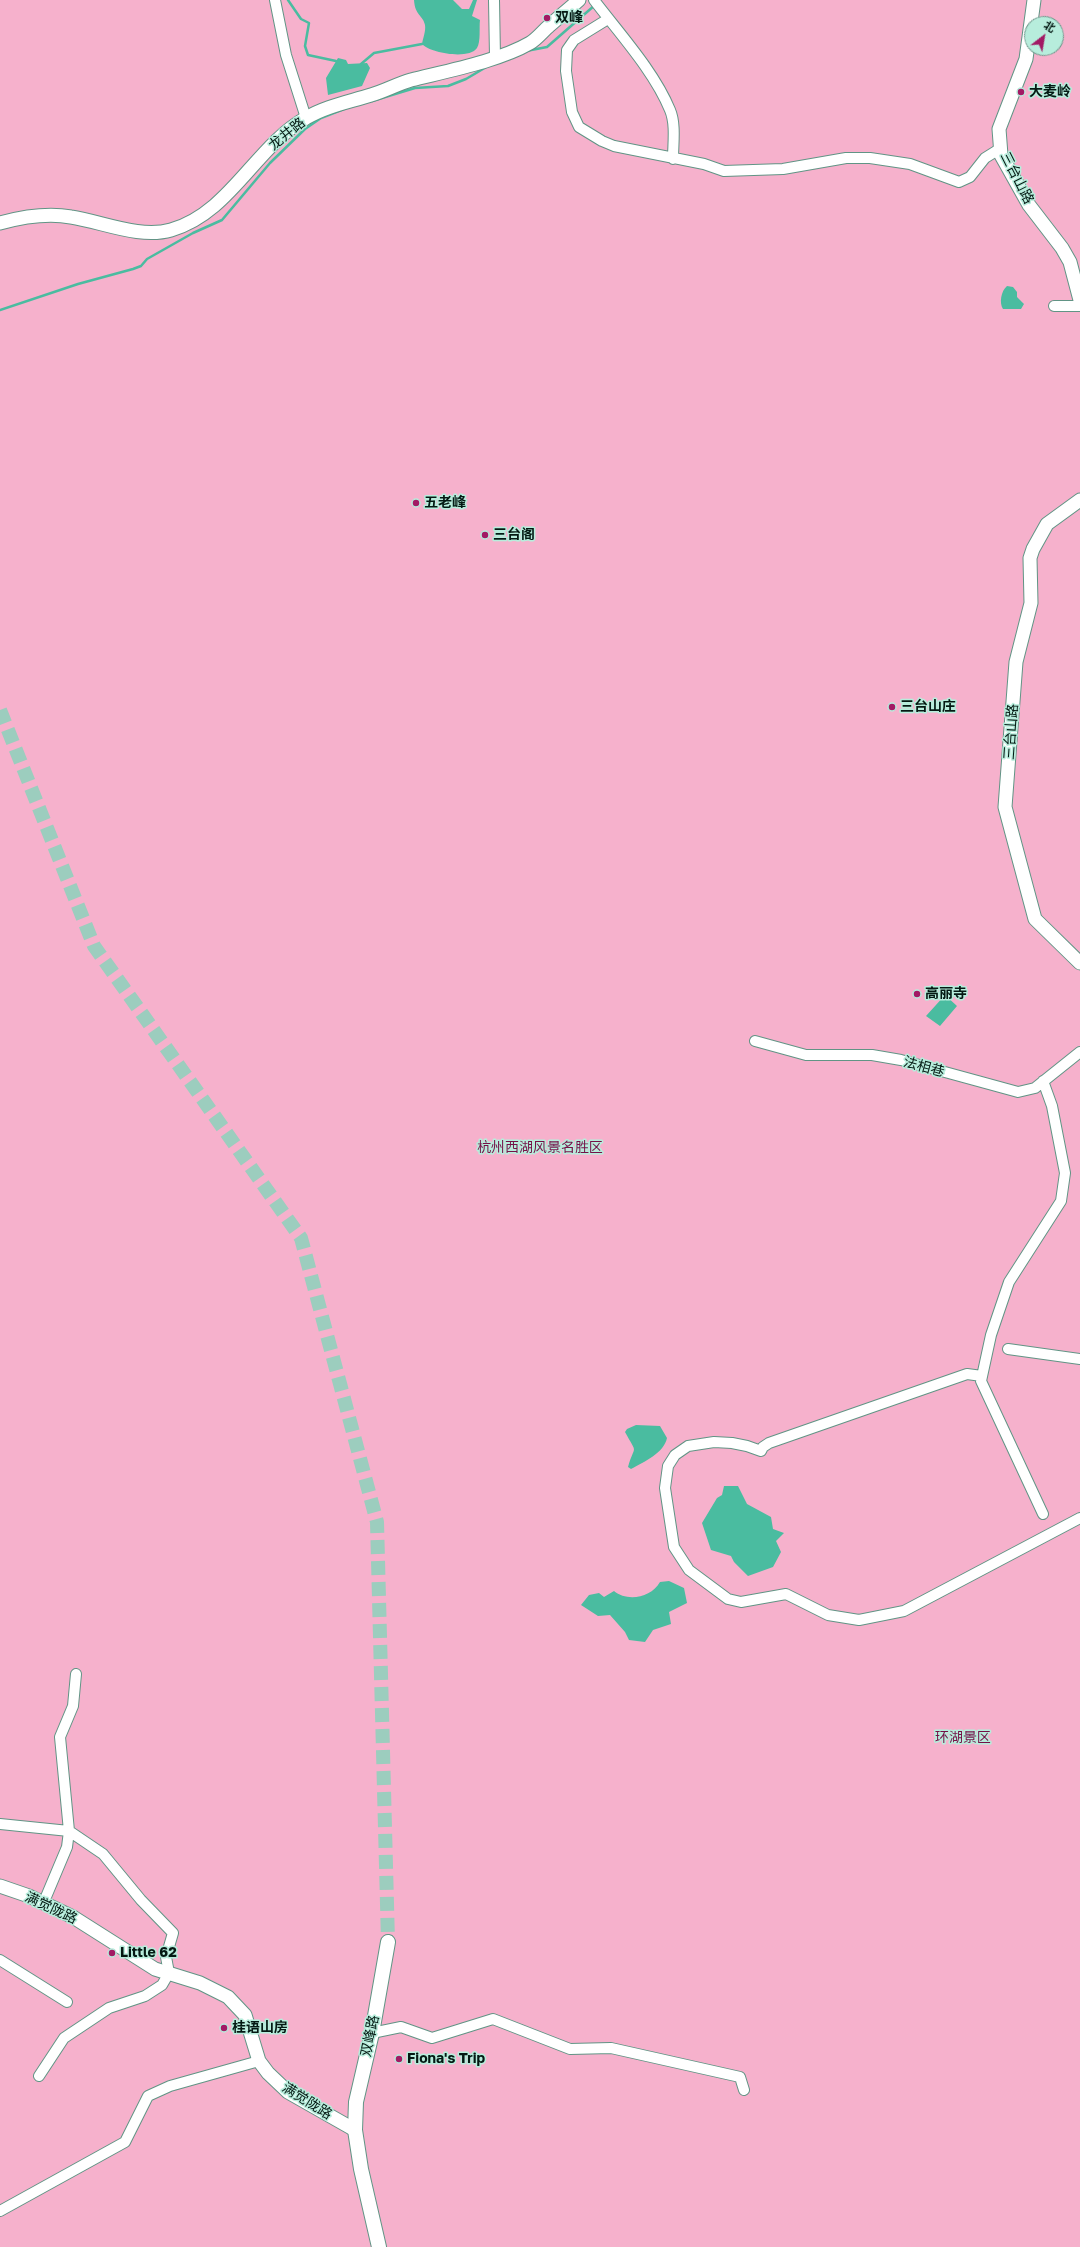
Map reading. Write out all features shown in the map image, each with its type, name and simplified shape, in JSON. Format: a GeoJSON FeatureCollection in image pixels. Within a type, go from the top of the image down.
{"type":"FeatureCollection","features":[{"type":"Feature","properties":{"kind":"main road","name":"双峰路"},"geometry":{"type":"LineString","coordinates":[[355,2130],[356,2102],[372,2033],[388,1942]]}},
{"type":"Feature","properties":{"kind":"main road"},"geometry":{"type":"LineString","coordinates":[[355,2130],[361,2168],[379,2247]]}},
{"type":"Feature","properties":{"kind":"street"},"geometry":{"type":"LineString","coordinates":[[275,0],[286,55],[306,118]]}},
{"type":"Feature","properties":{"kind":"street"},"geometry":{"type":"LineString","coordinates":[[494,0],[495,57]]}},
{"type":"Feature","properties":{"kind":"street","name":"龙井路"},"geometry":{"type":"LineString","coordinates":[[0,223],[35,217],[70,216],[123,228],[150,232],[169,231],[183,226],[219,201],[278,137],[306,118],[332,106],[373,94],[408,81],[495,57],[531,43],[579,0]]}},
{"type":"Feature","properties":{"kind":"street","name":"三台山路"},"geometry":{"type":"LineString","coordinates":[[1034,0],[1026,59],[999,129],[1001,155],[1029,205],[1062,248],[1070,262],[1080,300]]}},
{"type":"Feature","properties":{"kind":"street"},"geometry":{"type":"LineString","coordinates":[[596,3],[651,77],[670,110],[673,124],[673,159]]}},
{"type":"Feature","properties":{"kind":"street"},"geometry":{"type":"LineString","coordinates":[[608,19],[579,36],[568,50],[566,71],[572,112],[579,127],[602,141],[614,146],[704,164],[724,171],[783,169],[846,158],[870,158],[910,164],[959,182],[970,177],[985,158],[1001,148]]}},
{"type":"Feature","properties":{"kind":"street"},"geometry":{"type":"LineString","coordinates":[[1054,306],[1080,306]]}},
{"type":"Feature","properties":{"kind":"street","name":"三台山路"},"geometry":{"type":"LineString","coordinates":[[1080,500],[1047,524],[1033,549],[1030,558],[1031,603],[1016,662],[1005,806],[1035,919],[1080,964]]}},
{"type":"Feature","properties":{"kind":"street","name":"法相巷"},"geometry":{"type":"LineString","coordinates":[[754,1042],[806,1055],[872,1055],[901,1060],[1018,1092],[1035,1088],[1080,1052]]}},
{"type":"Feature","properties":{"kind":"street"},"geometry":{"type":"LineString","coordinates":[[1043,1081],[1052,1106],[1065,1173],[1061,1201],[1009,1282],[993,1328],[981,1381],[1043,1514]]}},
{"type":"Feature","properties":{"kind":"street"},"geometry":{"type":"LineString","coordinates":[[1008,1349],[1080,1359]]}},
{"type":"Feature","properties":{"kind":"street"},"geometry":{"type":"LineString","coordinates":[[982,1376],[967,1374],[769,1443],[763,1447],[761,1452],[747,1446],[714,1442],[688,1446],[675,1456],[668,1466],[665,1488],[674,1547],[689,1570],[728,1599],[741,1602],[786,1594],[828,1615],[859,1620],[904,1611],[1080,1518]]}},
{"type":"Feature","properties":{"kind":"street"},"geometry":{"type":"LineString","coordinates":[[43,1904],[67,1847],[69,1831],[66,1780],[61,1759],[60,1737],[72,1706],[76,1674]]}},
{"type":"Feature","properties":{"kind":"street"},"geometry":{"type":"LineString","coordinates":[[0,1824],[69,1831],[103,1854],[141,1900],[173,1933],[166,1958],[169,1973],[162,1985],[145,1996],[109,2008],[64,2038],[39,2076]]}},
{"type":"Feature","properties":{"kind":"street","name":"满觉陇路"},"geometry":{"type":"LineString","coordinates":[[0,1886],[73,1917],[155,1969],[216,1990],[237,2006],[244,2015],[259,2061],[288,2092],[355,2130]]}},
{"type":"Feature","properties":{"kind":"street"},"geometry":{"type":"LineString","coordinates":[[0,1960],[67,2002]]}},
{"type":"Feature","properties":{"kind":"street"},"geometry":{"type":"LineString","coordinates":[[372,2033],[401,2027],[432,2038],[493,2019],[570,2048],[611,2048],[699,2066],[740,2077],[744,2090]]}},
{"type":"Feature","properties":{"kind":"street"},"geometry":{"type":"LineString","coordinates":[[0,2211],[125,2142],[148,2096],[170,2086],[259,2061]]}},
{"type":"Feature","properties":{"kind":"green space","name":"杭州西湖风景名胜区"},"geometry":{"type":"Polygon","coordinates":[[[0,0],[1080,0],[1080,2247],[0,2247],[0,0]]]}},
{"type":"Feature","properties":{"kind":"shaded area"},"geometry":{"type":"Polygon","coordinates":[[[414,0],[453,0],[462,9],[469,9],[473,0],[477,0],[472,16],[480,20],[477,48],[473,52],[466,54],[450,54],[433,50],[422,44],[425,25],[423,19],[417,12],[414,0]]]}},
{"type":"Feature","properties":{"kind":"shaded area"},"geometry":{"type":"Polygon","coordinates":[[[338,58],[346,60],[348,64],[367,63],[370,68],[362,86],[328,95],[326,78],[338,58]]]}},
{"type":"Feature","properties":{"kind":"shaded area"},"geometry":{"type":"Polygon","coordinates":[[[1007,286],[1013,287],[1017,292],[1017,297],[1024,304],[1021,309],[1003,309],[1001,297],[1007,286]]]}},
{"type":"Feature","properties":{"kind":"shaded area"},"geometry":{"type":"Polygon","coordinates":[[[945,995],[957,1006],[940,1026],[926,1016],[945,995]]]}},
{"type":"Feature","properties":{"kind":"shaded area"},"geometry":{"type":"Polygon","coordinates":[[[636,1425],[660,1426],[667,1438],[658,1453],[631,1469],[628,1467],[634,1447],[625,1432],[627,1429],[636,1425]]]}},
{"type":"Feature","properties":{"kind":"shaded area"},"geometry":{"type":"Polygon","coordinates":[[[724,1486],[738,1486],[747,1504],[771,1517],[773,1529],[784,1533],[776,1541],[781,1552],[773,1567],[748,1576],[734,1562],[731,1556],[711,1550],[702,1523],[717,1498],[722,1495],[724,1486]]]}},
{"type":"Feature","properties":{"kind":"shaded area"},"geometry":{"type":"Polygon","coordinates":[[[669,1581],[684,1588],[687,1603],[669,1612],[671,1624],[653,1630],[645,1642],[629,1640],[625,1632],[610,1615],[598,1616],[581,1605],[589,1595],[599,1593],[604,1597],[614,1591],[625,1596],[638,1597],[651,1592],[660,1582],[669,1581]]]}},
{"type":"Feature","properties":{"kind":"waterway"},"geometry":{"type":"LineString","coordinates":[[288,0],[301,19],[309,23],[305,46],[308,55],[336,61]]}},
{"type":"Feature","properties":{"kind":"waterway"},"geometry":{"type":"LineString","coordinates":[[526,51],[547,47],[595,5]]}},
{"type":"Feature","properties":{"kind":"waterway"},"geometry":{"type":"LineString","coordinates":[[361,64],[374,53],[422,44]]}},
{"type":"Feature","properties":{"kind":"waterway"},"geometry":{"type":"LineString","coordinates":[[372,101],[415,88],[448,86],[466,79],[488,66]]}},
{"type":"Feature","properties":{"kind":"waterway"},"geometry":{"type":"LineString","coordinates":[[0,310],[78,284],[141,266],[147,259],[193,233],[222,220],[270,163],[305,129],[321,118],[344,109]]}},
{"type":"Feature","properties":{"kind":"tunnel"},"geometry":{"type":"LineString","coordinates":[[0,710],[94,946],[301,1238],[377,1522],[388,1942]]}},
{"type":"Feature","properties":{"kind":"place","name":"双峰"},"geometry":{"type":"Point","coordinates":[547,18]}},
{"type":"Feature","properties":{"kind":"place","name":"大麦岭"},"geometry":{"type":"Point","coordinates":[1021,92]}},
{"type":"Feature","properties":{"kind":"place","name":"五老峰"},"geometry":{"type":"Point","coordinates":[416,503]}},
{"type":"Feature","properties":{"kind":"place","name":"三台阁"},"geometry":{"type":"Point","coordinates":[485,535]}},
{"type":"Feature","properties":{"kind":"place","name":"三台山庄"},"geometry":{"type":"Point","coordinates":[892,707]}},
{"type":"Feature","properties":{"kind":"place","name":"高丽寺"},"geometry":{"type":"Point","coordinates":[917,994]}},
{"type":"Feature","properties":{"kind":"place","name":"Little 62"},"geometry":{"type":"Point","coordinates":[112,1953]}},
{"type":"Feature","properties":{"kind":"place","name":"桂语山房"},"geometry":{"type":"Point","coordinates":[224,2028]}},
{"type":"Feature","properties":{"kind":"place","name":"Fiona's Trip"},"geometry":{"type":"Point","coordinates":[399,2059]}},
{"type":"Feature","properties":{"kind":"park label","name":"环湖景区"},"geometry":{"type":"Point","coordinates":[963,1738]}}]}
